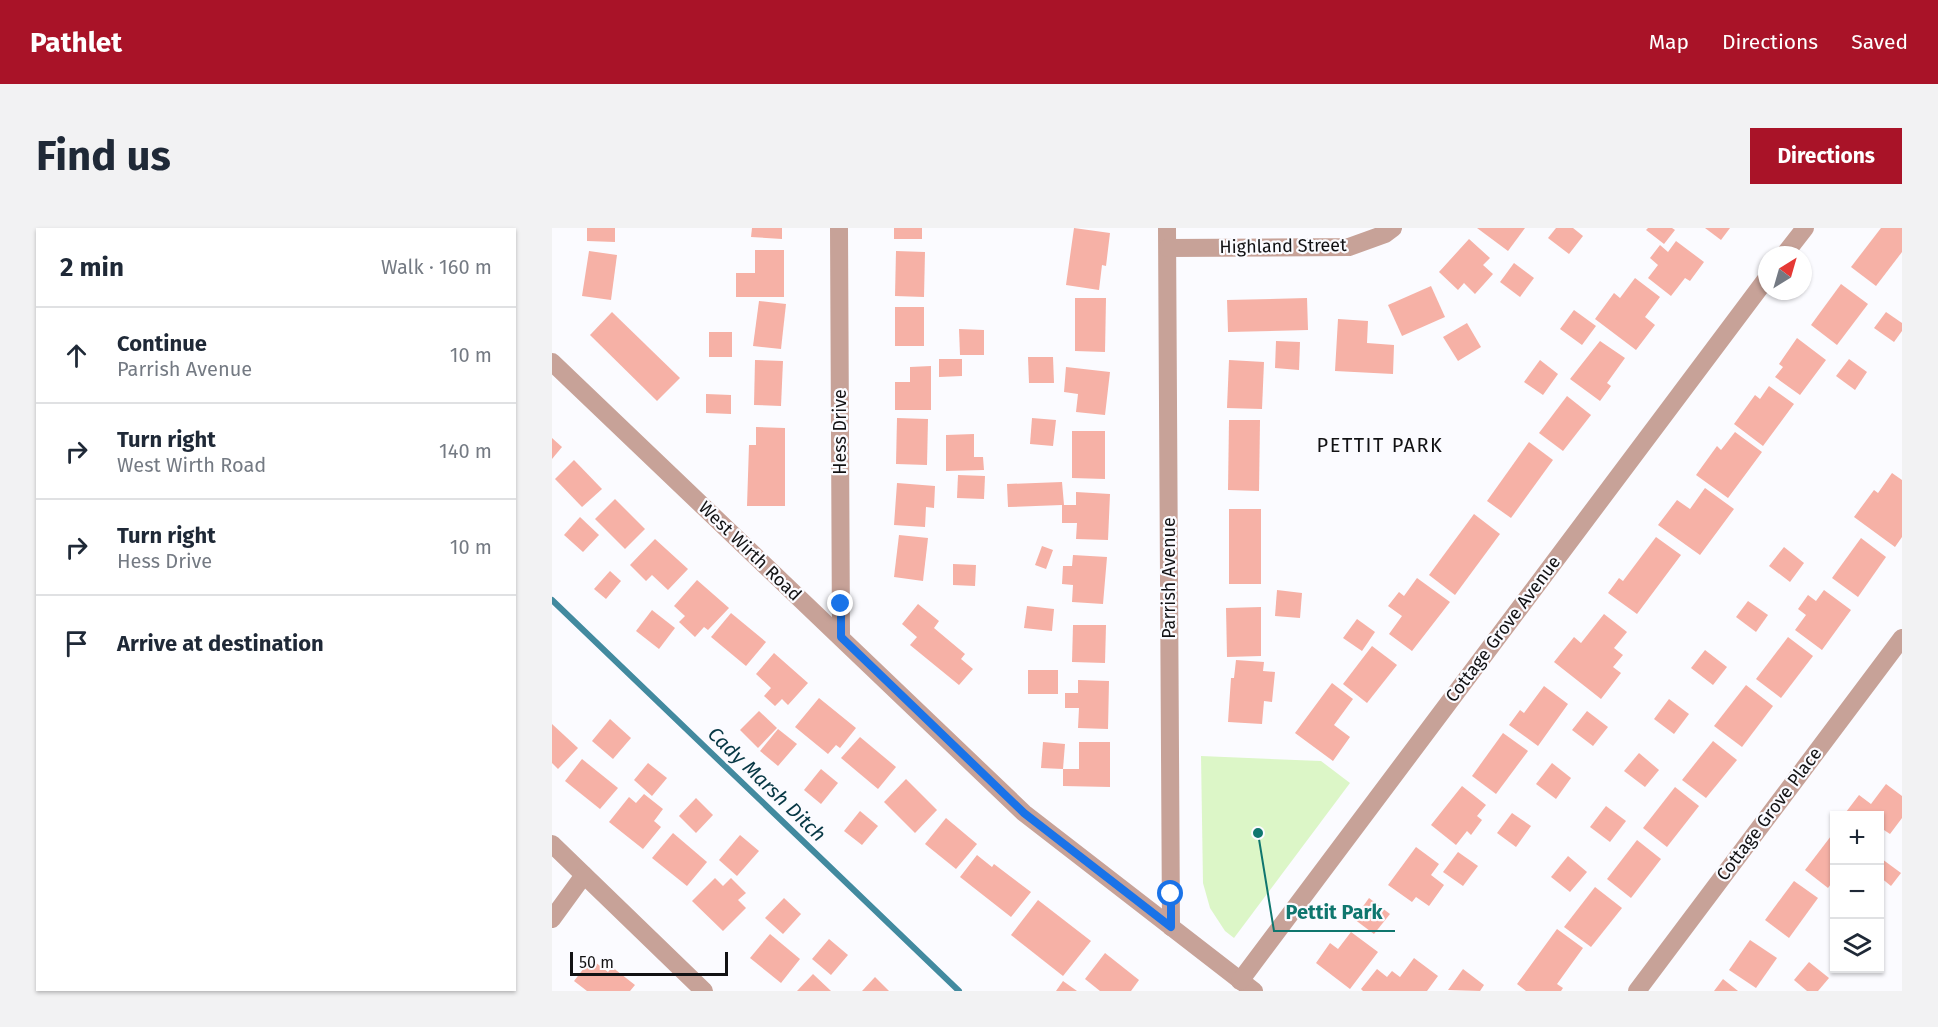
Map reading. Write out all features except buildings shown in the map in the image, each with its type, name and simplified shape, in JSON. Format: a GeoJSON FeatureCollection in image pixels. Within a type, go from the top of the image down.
{"type":"FeatureCollection","features":[{"type":"Feature","properties":{"kind":"street","name":"Hess Drive"},"geometry":{"type":"LineString","coordinates":[[839,228],[841,637]]}},
{"type":"Feature","properties":{"kind":"street","name":"Parrish Avenue"},"geometry":{"type":"LineString","coordinates":[[1167,228],[1171,927]]}},
{"type":"Feature","properties":{"kind":"street","name":"Highland Street"},"geometry":{"type":"LineString","coordinates":[[1168,248],[1349,247],[1385,234],[1393,228]]}},
{"type":"Feature","properties":{"kind":"street"},"geometry":{"type":"LineString","coordinates":[[1791,246],[1805,228]]}},
{"type":"Feature","properties":{"kind":"street","name":"Cottage Grove Avenue"},"geometry":{"type":"LineString","coordinates":[[1247,986],[1758,290]]}},
{"type":"Feature","properties":{"kind":"street","name":"West Wirth Road"},"geometry":{"type":"LineString","coordinates":[[552,362],[1024,813],[1247,986]]}},
{"type":"Feature","properties":{"kind":"street","name":"Cottage Grove Place"},"geometry":{"type":"LineString","coordinates":[[1637,991],[1902,638]]}},
{"type":"Feature","properties":{"kind":"street"},"geometry":{"type":"LineString","coordinates":[[552,844],[704,991]]}},
{"type":"Feature","properties":{"kind":"street"},"geometry":{"type":"LineString","coordinates":[[552,919],[584,875]]}},
{"type":"Feature","properties":{"kind":"green space"},"geometry":{"type":"Polygon","coordinates":[[[1201,756],[1321,761],[1350,783],[1234,938],[1225,931],[1210,908],[1203,883],[1201,756]]]}},
{"type":"Feature","properties":{"kind":"waterway","name":"Cady Marsh Ditch"},"geometry":{"type":"LineString","coordinates":[[552,600],[959,991]]}},
{"type":"Feature","properties":{"kind":"place","name":"Pettit Park"},"geometry":{"type":"Point","coordinates":[1258,833]}},
{"type":"Feature","properties":{"kind":"district","name":"PETTIT PARK"},"geometry":{"type":"Point","coordinates":[1380,445]}},
{"type":"Feature","properties":{"kind":"route"},"geometry":{"type":"LineString","coordinates":[[841,604],[841,637],[1024,813],[1171,927],[1171,894]]}}]}
